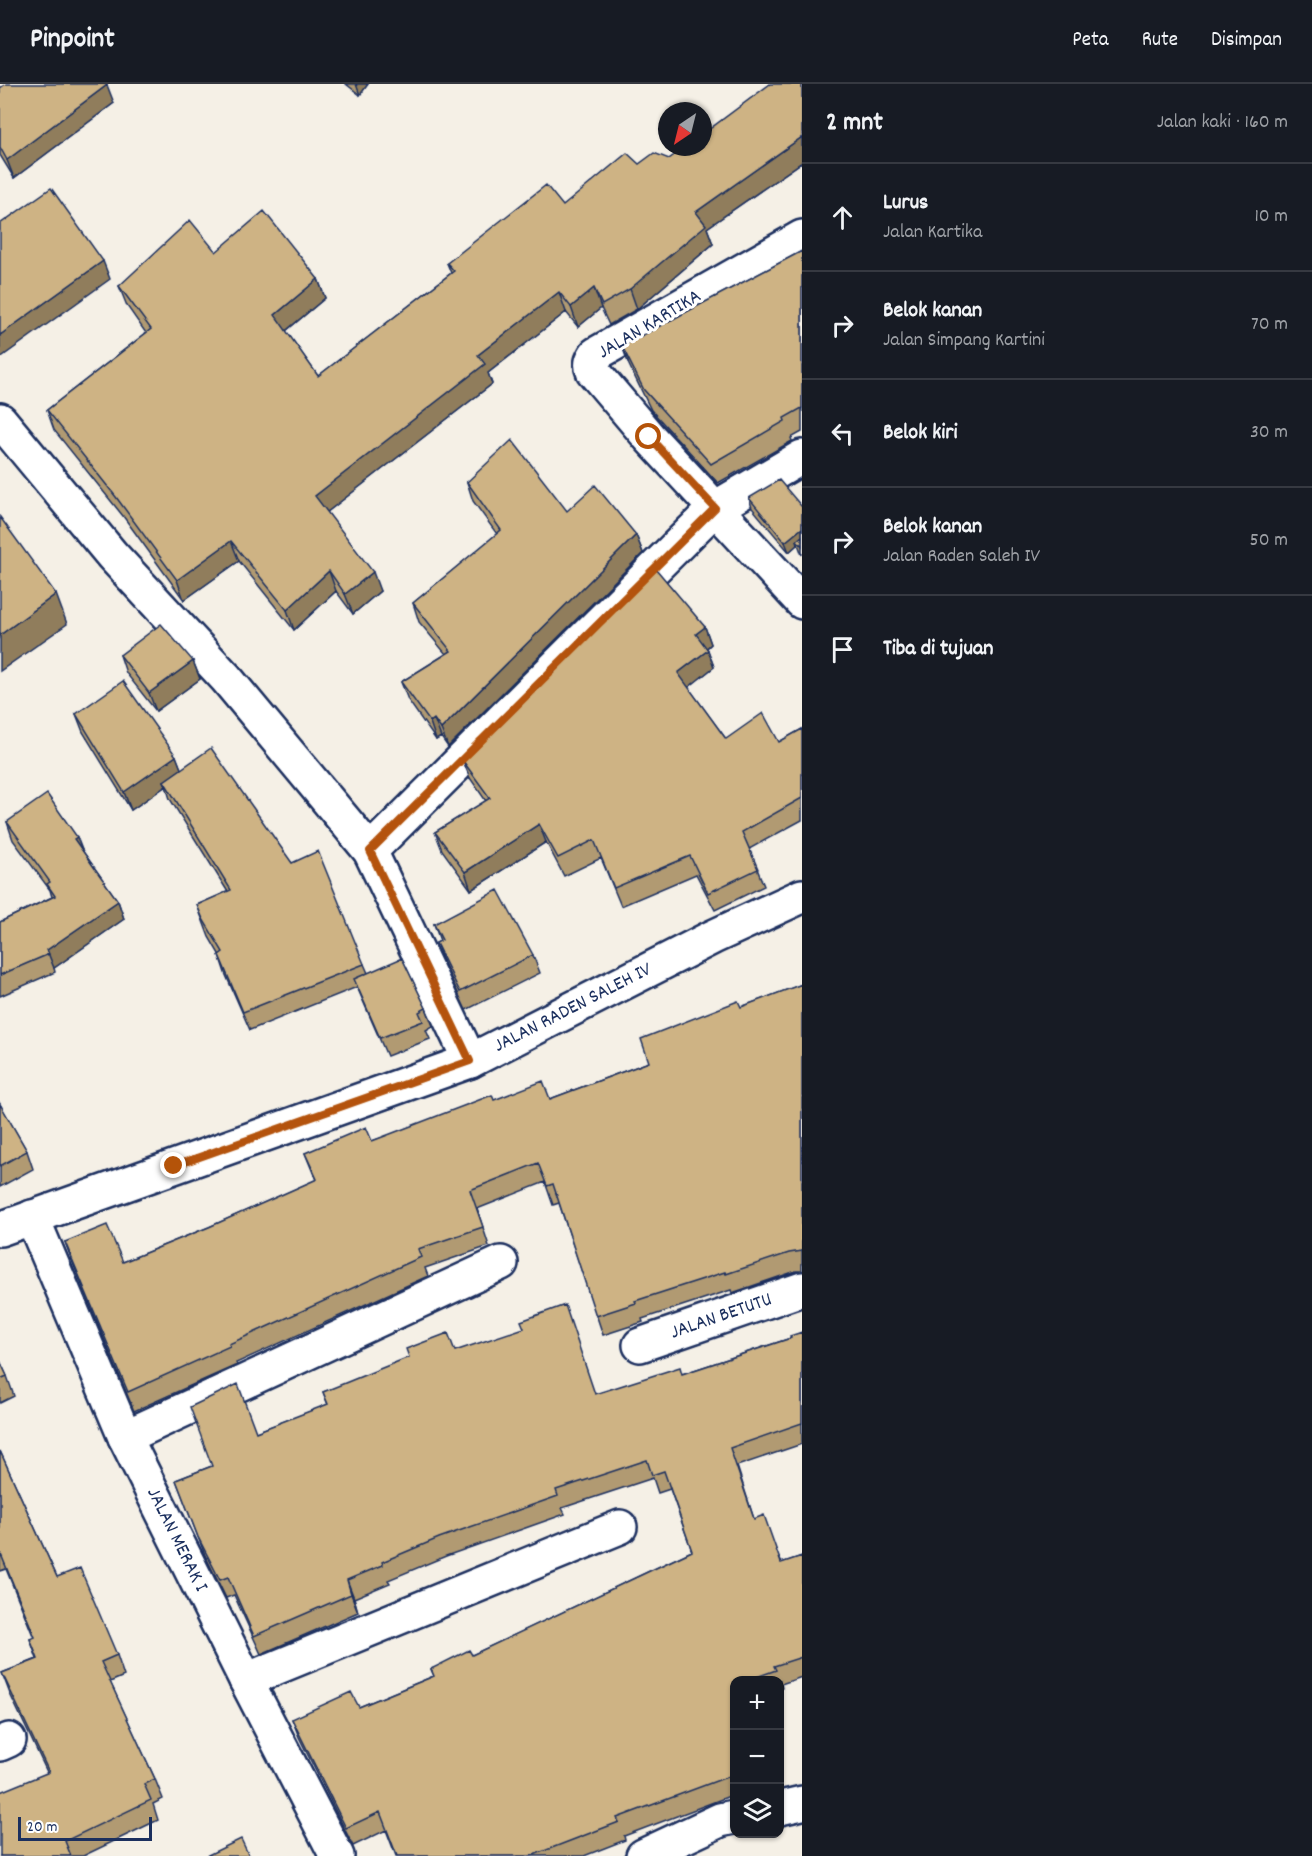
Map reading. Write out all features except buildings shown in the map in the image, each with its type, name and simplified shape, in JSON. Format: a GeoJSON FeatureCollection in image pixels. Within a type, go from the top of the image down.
{"type":"FeatureCollection","features":[{"type":"Feature","properties":{"kind":"street","name":"JALAN KARTIKA"},"geometry":{"type":"LineString","coordinates":[[802,237],[596,354],[591,366],[649,437],[802,602]]}},
{"type":"Feature","properties":{"kind":"street"},"geometry":{"type":"LineString","coordinates":[[0,420],[112,555],[226,678],[370,851],[470,1061]]}},
{"type":"Feature","properties":{"kind":"street"},"geometry":{"type":"LineString","coordinates":[[370,851],[715,508],[802,457]]}},
{"type":"Feature","properties":{"kind":"street","name":"JALAN RADEN SALEH IV"},"geometry":{"type":"LineString","coordinates":[[0,1229],[470,1061],[713,937],[802,896]]}},
{"type":"Feature","properties":{"kind":"street","name":"JALAN MERAK I"},"geometry":{"type":"LineString","coordinates":[[32,1217],[125,1437],[246,1680],[338,1856]]}},
{"type":"Feature","properties":{"kind":"street"},"geometry":{"type":"LineString","coordinates":[[125,1437],[501,1263]]}},
{"type":"Feature","properties":{"kind":"street","name":"JALAN BETUTU"},"geometry":{"type":"LineString","coordinates":[[640,1346],[802,1288]]}},
{"type":"Feature","properties":{"kind":"street"},"geometry":{"type":"LineString","coordinates":[[246,1680],[620,1527]]}},
{"type":"Feature","properties":{"kind":"street"},"geometry":{"type":"LineString","coordinates":[[784,1807],[802,1803]]}},
{"type":"Feature","properties":{"kind":"street"},"geometry":{"type":"LineString","coordinates":[[643,1856],[730,1818]]}},
{"type":"Feature","properties":{"kind":"route"},"geometry":{"type":"LineString","coordinates":[[174,1166],[470,1061],[370,851],[715,508],[649,437]]}}]}
